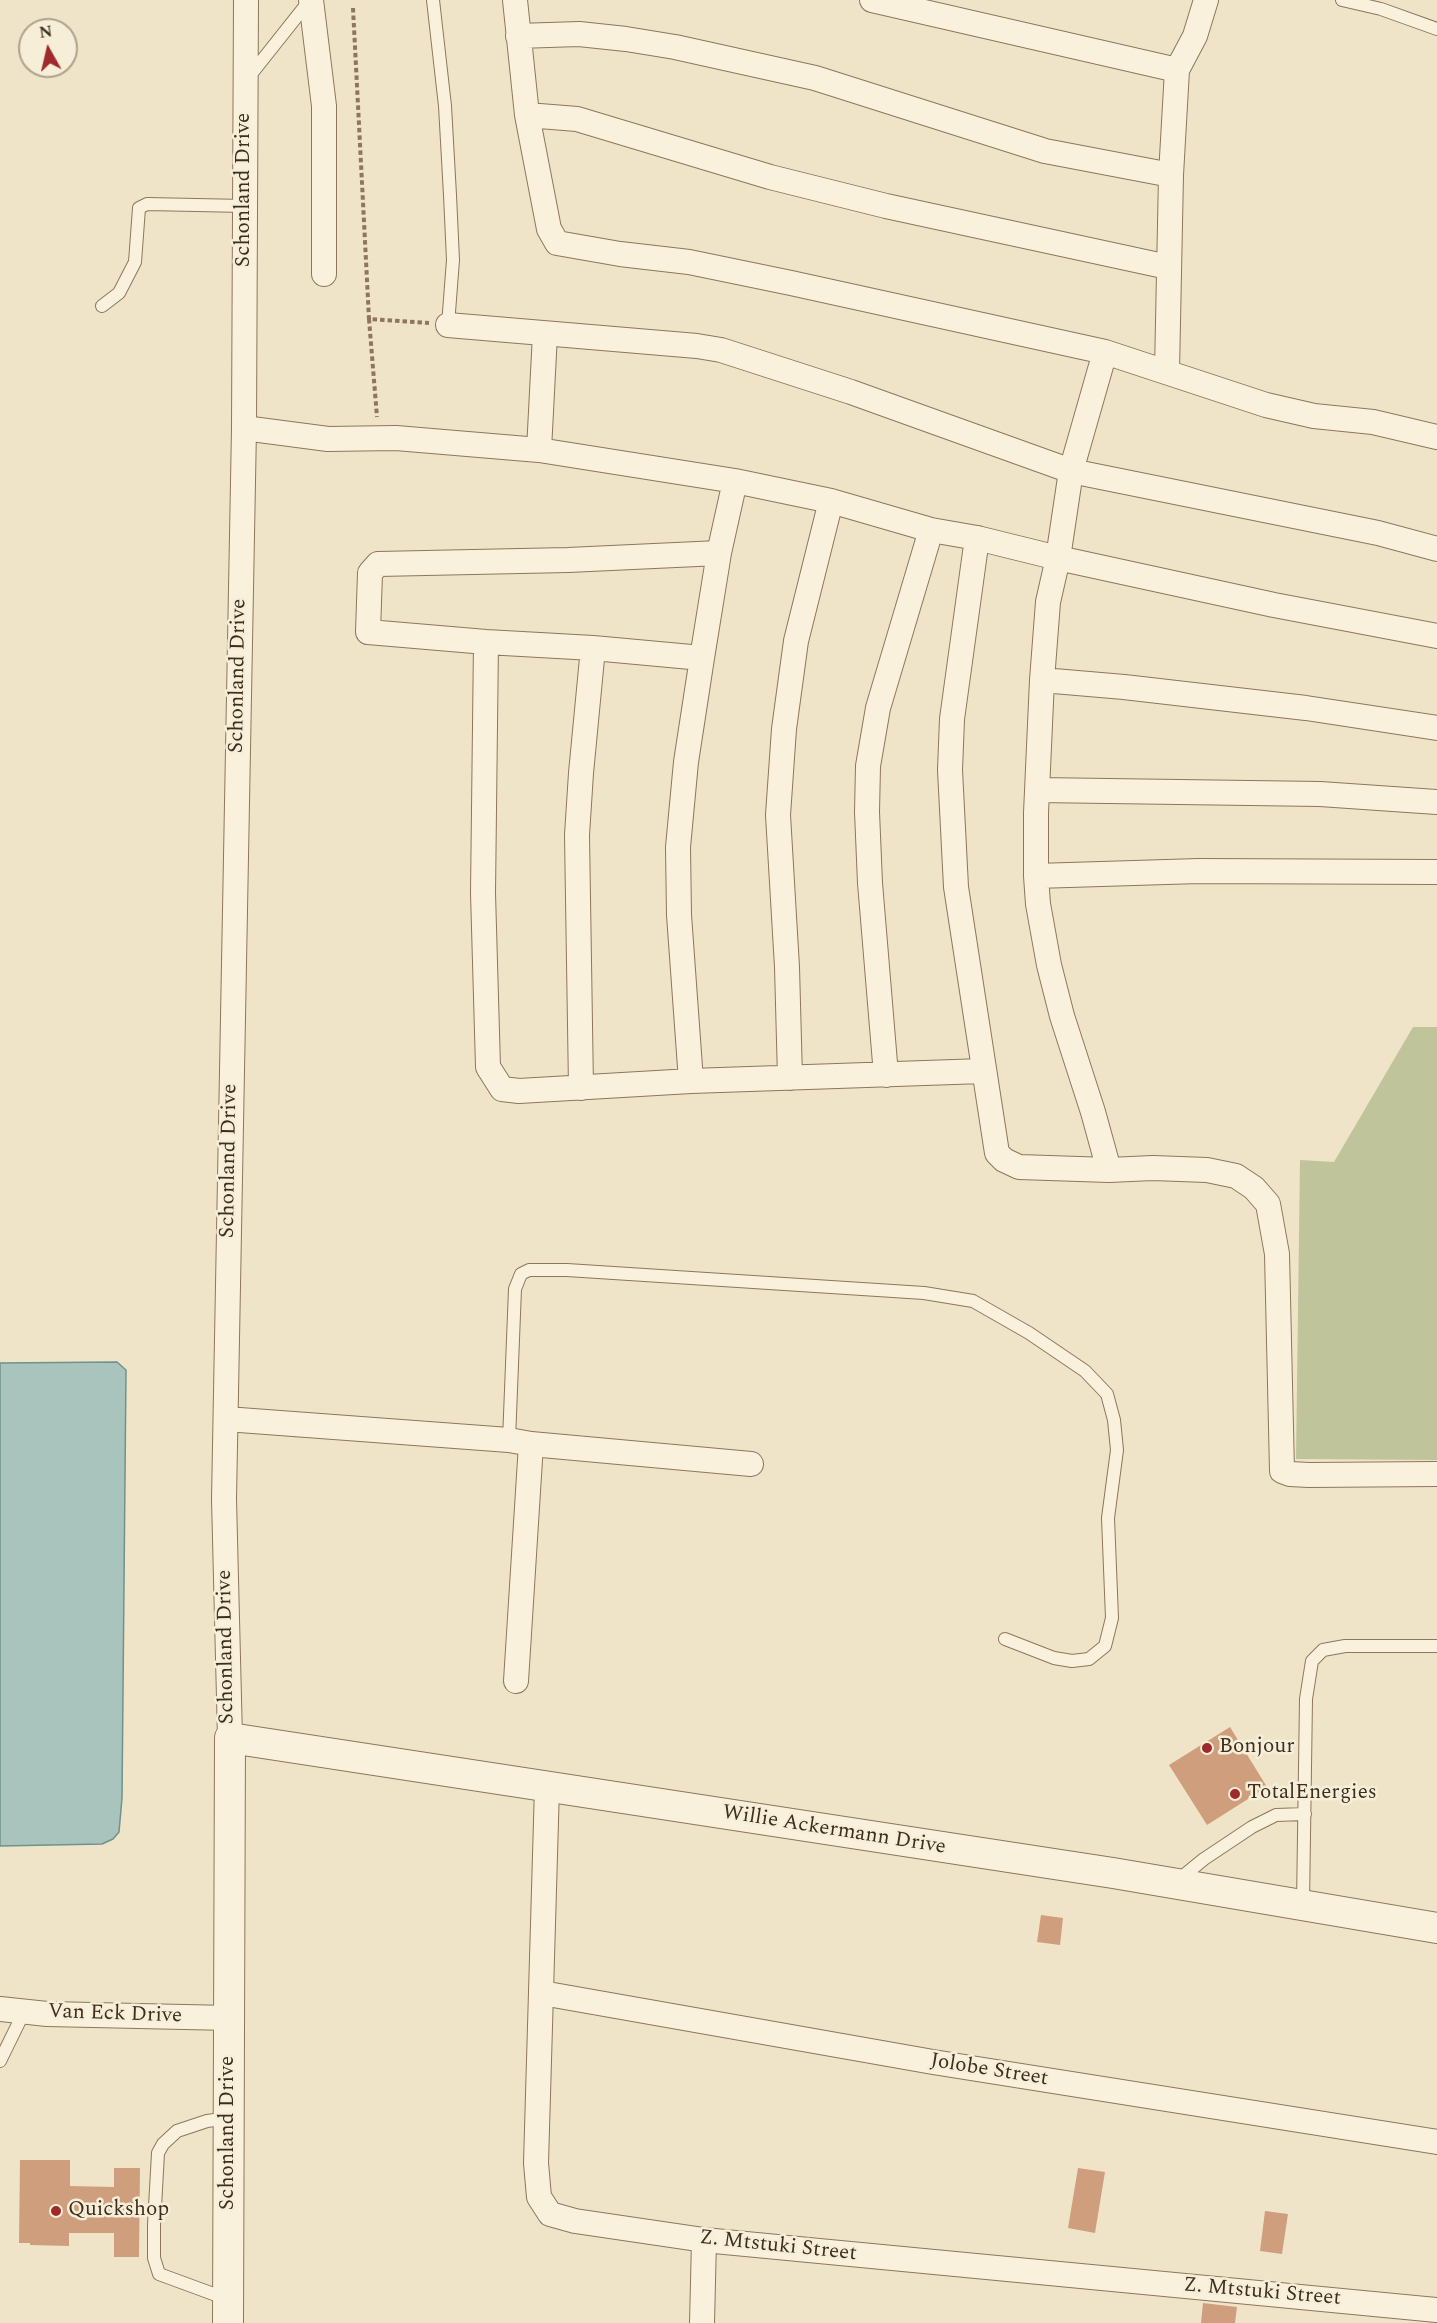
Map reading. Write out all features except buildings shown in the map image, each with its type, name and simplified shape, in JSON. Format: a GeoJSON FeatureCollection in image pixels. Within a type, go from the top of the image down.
{"type":"FeatureCollection","features":[{"type":"Feature","properties":{"kind":"street","name":"Schonland Drive"},"geometry":{"type":"LineString","coordinates":[[228,2311],[230,1738],[224,1499],[244,428],[246,0]]}},
{"type":"Feature","properties":{"kind":"street"},"geometry":{"type":"LineString","coordinates":[[310,0],[324,106],[324,274]]}},
{"type":"Feature","properties":{"kind":"street"},"geometry":{"type":"LineString","coordinates":[[515,0],[527,115],[549,229],[557,243],[689,262],[1105,352],[1167,370],[1266,405],[1314,416],[1373,422],[1437,437]]}},
{"type":"Feature","properties":{"kind":"street"},"geometry":{"type":"LineString","coordinates":[[872,0],[1177,70]]}},
{"type":"Feature","properties":{"kind":"street"},"geometry":{"type":"LineString","coordinates":[[1167,370],[1171,175],[1177,70],[1195,36],[1206,0]]}},
{"type":"Feature","properties":{"kind":"street"},"geometry":{"type":"LineString","coordinates":[[518,36],[579,34],[626,39],[675,48],[815,78],[1045,151],[1171,175]]}},
{"type":"Feature","properties":{"kind":"street"},"geometry":{"type":"LineString","coordinates":[[527,115],[577,119],[780,179],[886,206],[1168,267]]}},
{"type":"Feature","properties":{"kind":"street"},"geometry":{"type":"LineString","coordinates":[[448,325],[721,350],[840,388],[1071,471],[1378,533],[1437,549]]}},
{"type":"Feature","properties":{"kind":"street"},"geometry":{"type":"LineString","coordinates":[[538,450],[545,334]]}},
{"type":"Feature","properties":{"kind":"street"},"geometry":{"type":"LineString","coordinates":[[1105,352],[1071,471],[1058,558],[1048,602],[1042,680],[1036,876],[1038,904],[1049,965],[1062,1016],[1109,1170]]}},
{"type":"Feature","properties":{"kind":"street"},"geometry":{"type":"LineString","coordinates":[[244,428],[328,439],[379,438],[538,450],[735,481],[831,501],[931,530],[977,538],[1274,605],[1437,636]]}},
{"type":"Feature","properties":{"kind":"street"},"geometry":{"type":"LineString","coordinates":[[691,1080],[679,915],[678,847],[686,762],[702,658],[719,554],[735,481]]}},
{"type":"Feature","properties":{"kind":"street"},"geometry":{"type":"LineString","coordinates":[[790,1078],[787,967],[778,815],[784,729],[796,641],[831,501]]}},
{"type":"Feature","properties":{"kind":"street"},"geometry":{"type":"LineString","coordinates":[[886,1075],[870,883],[868,766],[878,708],[931,530]]}},
{"type":"Feature","properties":{"kind":"street"},"geometry":{"type":"LineString","coordinates":[[977,538],[952,719],[950,771],[956,887],[997,1153],[1004,1160],[1019,1167],[1109,1170],[1153,1168],[1217,1172],[1236,1176],[1254,1188],[1268,1204],[1278,1274],[1281,1468],[1283,1472],[1309,1475],[1437,1474]]}},
{"type":"Feature","properties":{"kind":"street"},"geometry":{"type":"LineString","coordinates":[[702,658],[368,632],[370,573],[378,564],[719,554]]}},
{"type":"Feature","properties":{"kind":"street"},"geometry":{"type":"LineString","coordinates":[[486,642],[483,893],[488,1067],[502,1089],[519,1091],[691,1080],[983,1071]]}},
{"type":"Feature","properties":{"kind":"street"},"geometry":{"type":"LineString","coordinates":[[581,1088],[578,835],[581,773],[593,648]]}},
{"type":"Feature","properties":{"kind":"street"},"geometry":{"type":"LineString","coordinates":[[1042,680],[1306,708],[1437,728]]}},
{"type":"Feature","properties":{"kind":"street"},"geometry":{"type":"LineString","coordinates":[[1038,790],[1320,794],[1437,802]]}},
{"type":"Feature","properties":{"kind":"street"},"geometry":{"type":"LineString","coordinates":[[1036,876],[1199,871],[1437,872]]}},
{"type":"Feature","properties":{"kind":"street"},"geometry":{"type":"LineString","coordinates":[[226,1419],[520,1442],[751,1464]]}},
{"type":"Feature","properties":{"kind":"street"},"geometry":{"type":"LineString","coordinates":[[516,1681],[520,1442]]}},
{"type":"Feature","properties":{"kind":"street","name":"Willie Ackermann Drive"},"geometry":{"type":"LineString","coordinates":[[230,1738],[1173,1884],[1437,1928]]}},
{"type":"Feature","properties":{"kind":"street","name":"Z. Mtstuki Street"},"geometry":{"type":"LineString","coordinates":[[547,1787],[536,2163],[539,2197],[550,2214],[574,2222],[704,2240],[1437,2310]]}},
{"type":"Feature","properties":{"kind":"street","name":"Jolobe Street"},"geometry":{"type":"LineString","coordinates":[[542,1993],[933,2062],[1437,2142]]}},
{"type":"Feature","properties":{"kind":"street","name":"Van Eck Drive"},"geometry":{"type":"LineString","coordinates":[[0,2009],[129,2017],[230,2018]]}},
{"type":"Feature","properties":{"kind":"street"},"geometry":{"type":"LineString","coordinates":[[702,2323],[704,2240]]}},
{"type":"Feature","properties":{"kind":"lane"},"geometry":{"type":"LineString","coordinates":[[245,81],[310,0]]}},
{"type":"Feature","properties":{"kind":"lane"},"geometry":{"type":"LineString","coordinates":[[434,0],[446,106],[453,260],[448,325]]}},
{"type":"Feature","properties":{"kind":"lane"},"geometry":{"type":"LineString","coordinates":[[1342,0],[1381,9],[1437,29]]}},
{"type":"Feature","properties":{"kind":"lane"},"geometry":{"type":"LineString","coordinates":[[102,306],[119,292],[135,262],[139,208],[147,204],[245,206]]}},
{"type":"Feature","properties":{"kind":"lane"},"geometry":{"type":"LineString","coordinates":[[520,1442],[515,1289],[521,1274],[530,1270],[567,1270],[924,1293],[973,1301],[1029,1333],[1085,1371],[1107,1394],[1114,1420],[1117,1450],[1108,1518],[1112,1618],[1105,1646],[1089,1659],[1072,1661],[1054,1658],[1005,1638]]}},
{"type":"Feature","properties":{"kind":"lane"},"geometry":{"type":"LineString","coordinates":[[1303,1906],[1306,1700],[1312,1661],[1323,1650],[1345,1646],[1437,1646]]}},
{"type":"Feature","properties":{"kind":"lane"},"geometry":{"type":"LineString","coordinates":[[1173,1884],[1204,1859],[1252,1827],[1276,1815],[1305,1814]]}},
{"type":"Feature","properties":{"kind":"lane"},"geometry":{"type":"LineString","coordinates":[[0,2061],[24,2012]]}},
{"type":"Feature","properties":{"kind":"lane"},"geometry":{"type":"LineString","coordinates":[[228,2311],[159,2274],[154,2258],[154,2225],[158,2153],[163,2144],[177,2131],[207,2121],[229,2118]]}},
{"type":"Feature","properties":{"kind":"path"},"geometry":{"type":"LineString","coordinates":[[353,8],[369,319],[379,438]]}},
{"type":"Feature","properties":{"kind":"path"},"geometry":{"type":"LineString","coordinates":[[369,319],[448,325]]}},
{"type":"Feature","properties":{"kind":"green space"},"geometry":{"type":"Polygon","coordinates":[[[1413,1027],[1437,1027],[1437,1460],[1296,1459],[1300,1160],[1334,1162],[1413,1027]]]}},
{"type":"Feature","properties":{"kind":"water"},"geometry":{"type":"Polygon","coordinates":[[[117,1362],[126,1370],[122,1798],[119,1832],[113,1839],[102,1844],[0,1846],[0,1363],[117,1362]]]}},
{"type":"Feature","properties":{"kind":"place","name":"Bonjour"},"geometry":{"type":"Point","coordinates":[1207,1748]}},
{"type":"Feature","properties":{"kind":"place","name":"TotalEnergies"},"geometry":{"type":"Point","coordinates":[1235,1794]}},
{"type":"Feature","properties":{"kind":"place","name":"Quickshop"},"geometry":{"type":"Point","coordinates":[56,2211]}}]}
